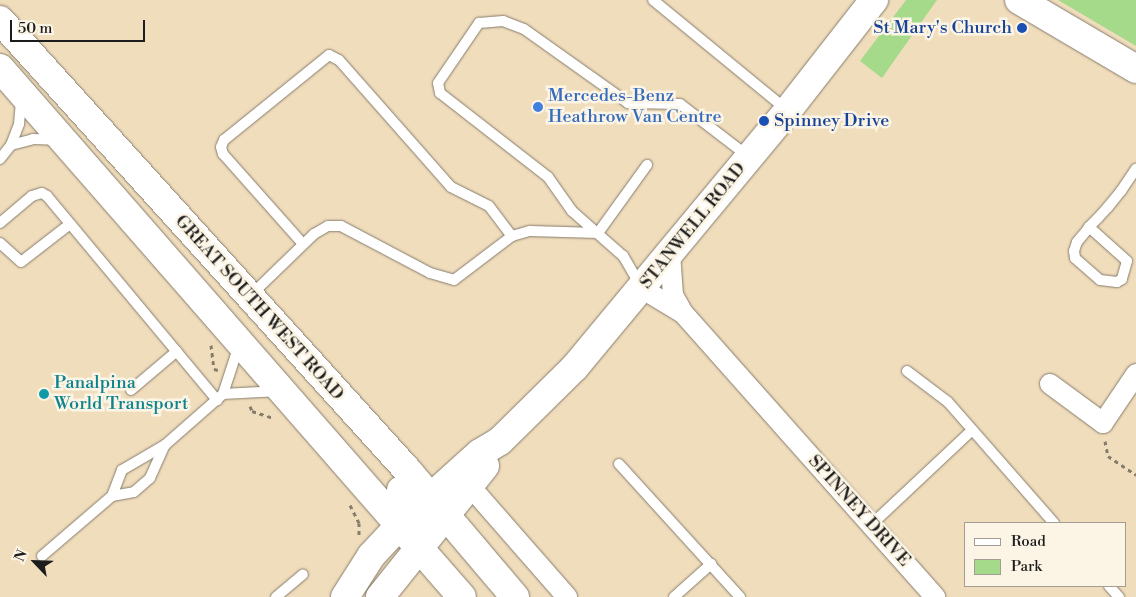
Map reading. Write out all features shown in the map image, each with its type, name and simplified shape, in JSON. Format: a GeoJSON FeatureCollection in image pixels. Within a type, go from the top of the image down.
{"type":"FeatureCollection","features":[{"type":"Feature","properties":{"kind":"main road","name":"STANWELL ROAD"},"geometry":{"type":"LineString","coordinates":[[380,597],[423,521],[480,453],[500,441],[575,367],[788,110],[874,0]]}},
{"type":"Feature","properties":{"kind":"main road"},"geometry":{"type":"LineString","coordinates":[[1020,0],[1136,69]]}},
{"type":"Feature","properties":{"kind":"main road","name":"GREAT SOUTH WEST ROAD"},"geometry":{"type":"LineString","coordinates":[[0,20],[301,354],[423,521],[462,597]]}},
{"type":"Feature","properties":{"kind":"main road","name":"GREAT SOUTH WEST ROAD"},"geometry":{"type":"LineString","coordinates":[[0,68],[65,140],[280,391],[423,521],[515,597]]}},
{"type":"Feature","properties":{"kind":"main road","name":"STANWELL ROAD"},"geometry":{"type":"LineString","coordinates":[[346,597],[371,556],[423,521],[469,485],[490,460],[500,441]]}},
{"type":"Feature","properties":{"kind":"street","name":"SPINNEY DRIVE"},"geometry":{"type":"LineString","coordinates":[[670,253],[673,295],[683,313],[935,597]]}},
{"type":"Feature","properties":{"kind":"street","name":"SPINNEY DRIVE"},"geometry":{"type":"LineString","coordinates":[[641,288],[683,313]]}},
{"type":"Feature","properties":{"kind":"street"},"geometry":{"type":"LineString","coordinates":[[1050,384],[1103,423],[1136,374]]}},
{"type":"Feature","properties":{"kind":"street"},"geometry":{"type":"LineString","coordinates":[[469,485],[567,597]]}},
{"type":"Feature","properties":{"kind":"lane"},"geometry":{"type":"LineString","coordinates":[[653,0],[788,110]]}},
{"type":"Feature","properties":{"kind":"lane"},"geometry":{"type":"LineString","coordinates":[[641,288],[623,256],[572,211],[548,177],[440,93],[438,83],[479,23],[502,21],[524,29],[628,103],[680,104],[749,157]]}},
{"type":"Feature","properties":{"kind":"lane"},"geometry":{"type":"LineString","coordinates":[[303,244],[223,154],[221,147],[224,140],[329,55],[339,60],[451,186],[489,206],[512,236]]}},
{"type":"Feature","properties":{"kind":"lane"},"geometry":{"type":"LineString","coordinates":[[0,158],[11,146],[19,124],[21,91]]}},
{"type":"Feature","properties":{"kind":"lane"},"geometry":{"type":"LineString","coordinates":[[11,146],[33,139],[65,140]]}},
{"type":"Feature","properties":{"kind":"lane"},"geometry":{"type":"LineString","coordinates":[[598,233],[647,165]]}},
{"type":"Feature","properties":{"kind":"lane"},"geometry":{"type":"LineString","coordinates":[[1088,227],[1126,261],[1122,279],[1117,282],[1100,280],[1075,258],[1077,242],[1088,227],[1136,169]]}},
{"type":"Feature","properties":{"kind":"lane"},"geometry":{"type":"LineString","coordinates":[[0,223],[32,196],[42,193],[177,351],[220,397]]}},
{"type":"Feature","properties":{"kind":"lane"},"geometry":{"type":"LineString","coordinates":[[0,243],[21,262],[70,224]]}},
{"type":"Feature","properties":{"kind":"lane"},"geometry":{"type":"LineString","coordinates":[[249,297],[303,244],[328,226],[340,226],[430,273],[454,280],[512,236],[530,231],[598,233]]}},
{"type":"Feature","properties":{"kind":"lane"},"geometry":{"type":"LineString","coordinates":[[42,556],[112,496],[122,470],[165,445],[220,397],[239,344]]}},
{"type":"Feature","properties":{"kind":"lane"},"geometry":{"type":"LineString","coordinates":[[131,390],[177,351]]}},
{"type":"Feature","properties":{"kind":"lane"},"geometry":{"type":"LineString","coordinates":[[907,371],[948,402],[1053,522]]}},
{"type":"Feature","properties":{"kind":"lane"},"geometry":{"type":"LineString","coordinates":[[220,397],[280,391]]}},
{"type":"Feature","properties":{"kind":"lane"},"geometry":{"type":"LineString","coordinates":[[871,525],[972,430]]}},
{"type":"Feature","properties":{"kind":"lane"},"geometry":{"type":"LineString","coordinates":[[112,496],[134,492],[150,478],[165,445]]}},
{"type":"Feature","properties":{"kind":"lane"},"geometry":{"type":"LineString","coordinates":[[619,464],[740,597]]}},
{"type":"Feature","properties":{"kind":"lane"},"geometry":{"type":"LineString","coordinates":[[674,597],[711,564]]}},
{"type":"Feature","properties":{"kind":"lane"},"geometry":{"type":"LineString","coordinates":[[276,597],[303,574]]}},
{"type":"Feature","properties":{"kind":"lane"},"geometry":{"type":"LineString","coordinates":[[1110,587],[1119,597]]}},
{"type":"Feature","properties":{"kind":"path"},"geometry":{"type":"LineString","coordinates":[[1103,423],[1108,456],[1136,475]]}},
{"type":"Feature","properties":{"kind":"green space"},"geometry":{"type":"Polygon","coordinates":[[[906,0],[937,0],[882,78],[860,61],[906,0]]]}},
{"type":"Feature","properties":{"kind":"green space"},"geometry":{"type":"Polygon","coordinates":[[[1058,0],[1136,0],[1136,46],[1058,0]]]}},
{"type":"Feature","properties":{"kind":"place","name":"St Mary's Church"},"geometry":{"type":"Point","coordinates":[1022,28]}},
{"type":"Feature","properties":{"kind":"place","name":"Mercedes-Benz Heathrow Van Centre"},"geometry":{"type":"Point","coordinates":[538,107]}},
{"type":"Feature","properties":{"kind":"place","name":"Spinney Drive"},"geometry":{"type":"Point","coordinates":[764,121]}},
{"type":"Feature","properties":{"kind":"place","name":"Panalpina World Transport"},"geometry":{"type":"Point","coordinates":[44,394]}}]}
